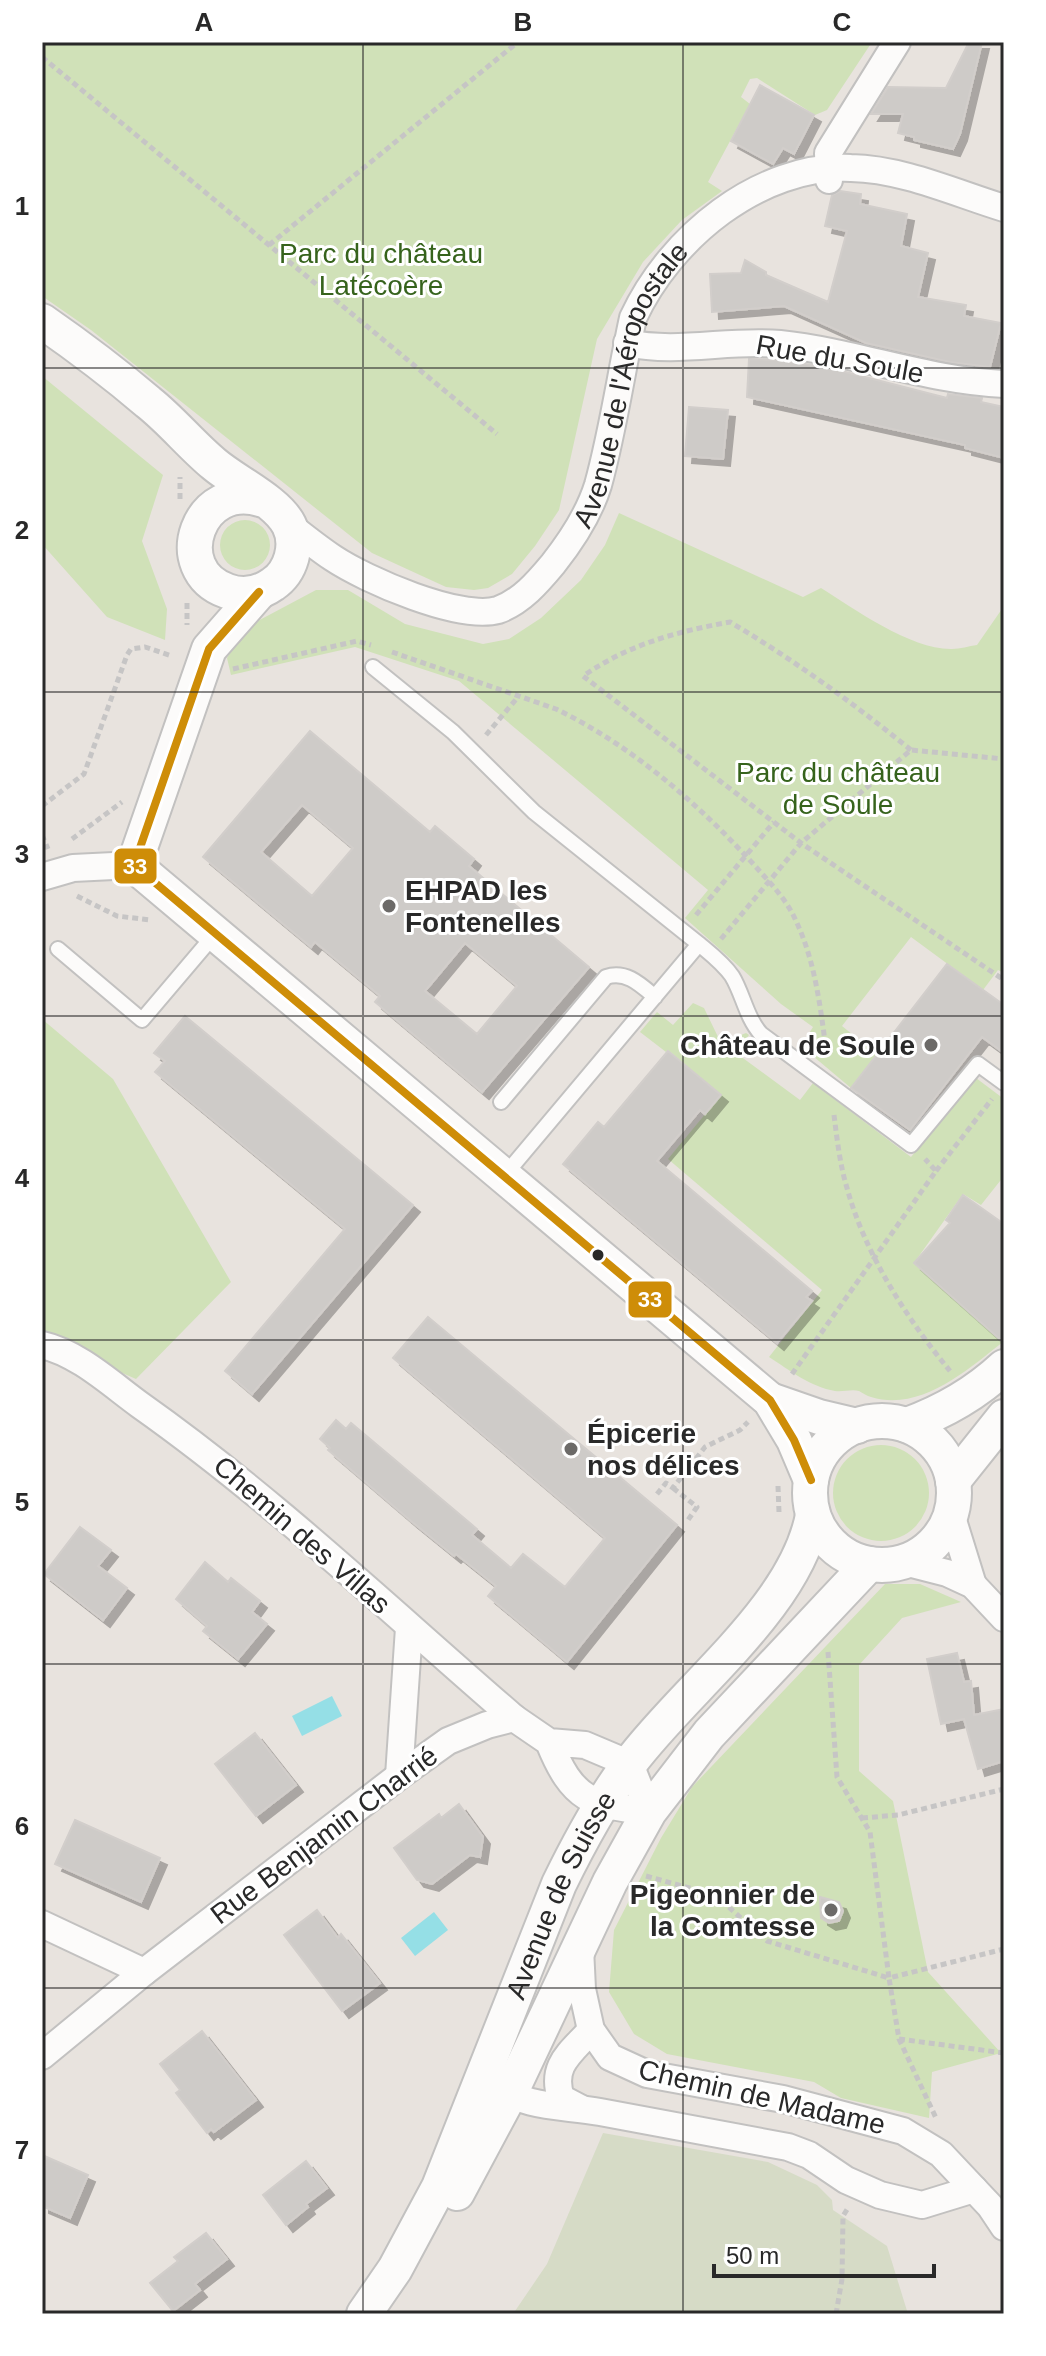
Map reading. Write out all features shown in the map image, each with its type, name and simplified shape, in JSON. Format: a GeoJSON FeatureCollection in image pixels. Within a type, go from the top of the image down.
{"type":"FeatureCollection","features":[{"type":"Feature","properties":{"kind":"street"},"geometry":{"type":"LineString","coordinates":[[829,174],[828,153],[897,42]]}},
{"type":"Feature","properties":{"kind":"street","name":"Avenue de l'Aéropostale"},"geometry":{"type":"LineString","coordinates":[[289,525],[334,559],[433,603],[462,611],[480,612],[496,610],[515,602],[539,581],[567,547],[584,519],[597,486],[633,318],[644,294],[687,241],[722,212],[763,187],[803,172],[882,171],[1004,208]]}},
{"type":"Feature","properties":{"kind":"street"},"geometry":{"type":"LineString","coordinates":[[42,321],[148,401],[186,457],[202,494],[188,515]]}},
{"type":"Feature","properties":{"kind":"street","name":"Rue du Soule"},"geometry":{"type":"LineString","coordinates":[[627,343],[687,347],[749,342],[782,344],[920,374],[1004,384]]}},
{"type":"Feature","properties":{"kind":"street"},"geometry":{"type":"LineString","coordinates":[[186,457],[279,510],[293,537],[291,561],[278,581],[259,592],[205,650]]}},
{"type":"Feature","properties":{"kind":"street"},"geometry":{"type":"LineString","coordinates":[[188,515],[232,497],[263,500]]}},
{"type":"Feature","properties":{"kind":"street"},"geometry":{"type":"LineString","coordinates":[[134,865],[205,650],[209,603],[193,582],[195,536],[188,515]]}},
{"type":"Feature","properties":{"kind":"street"},"geometry":{"type":"LineString","coordinates":[[193,582],[235,594],[259,592]]}},
{"type":"Feature","properties":{"kind":"street"},"geometry":{"type":"LineString","coordinates":[[46,865],[73,868],[134,865],[504,1177],[762,1404],[794,1440],[794,1480],[810,1498],[813,1515],[829,1542],[854,1559],[869,1564],[904,1562],[935,1543],[952,1498],[1004,1417]]}},
{"type":"Feature","properties":{"kind":"street","name":"Chemin des Villas"},"geometry":{"type":"LineString","coordinates":[[42,1345],[54,1348],[86,1366],[227,1468],[294,1523],[514,1718],[549,1742],[585,1745],[630,1764]]}},
{"type":"Feature","properties":{"kind":"street"},"geometry":{"type":"LineString","coordinates":[[907,1425],[969,1394],[1004,1367]]}},
{"type":"Feature","properties":{"kind":"street"},"geometry":{"type":"LineString","coordinates":[[762,1404],[857,1426]]}},
{"type":"Feature","properties":{"kind":"street"},"geometry":{"type":"LineString","coordinates":[[794,1480],[838,1435],[857,1426],[882,1421],[907,1425],[933,1441],[950,1467],[952,1498],[973,1585]]}},
{"type":"Feature","properties":{"kind":"street","name":"Avenue de Suisse"},"geometry":{"type":"LineString","coordinates":[[387,2314],[416,2267],[497,2086],[559,1884],[580,1842],[630,1764],[790,1578],[803,1553],[813,1515]]}},
{"type":"Feature","properties":{"kind":"street"},"geometry":{"type":"LineString","coordinates":[[904,1562],[947,1573],[973,1585],[1004,1618]]}},
{"type":"Feature","properties":{"kind":"street","name":"Avenue de Suisse"},"geometry":{"type":"LineString","coordinates":[[364,2314],[395,2269],[497,2086],[580,1948],[610,1882],[649,1812],[709,1734],[869,1564]]}},
{"type":"Feature","properties":{"kind":"street"},"geometry":{"type":"LineString","coordinates":[[399,1776],[409,1628]]}},
{"type":"Feature","properties":{"kind":"street","name":"Rue Benjamin Charrié"},"geometry":{"type":"LineString","coordinates":[[42,2056],[144,1972],[399,1776],[448,1741],[514,1718]]}},
{"type":"Feature","properties":{"kind":"street","name":"Chemin des Villas"},"geometry":{"type":"LineString","coordinates":[[549,1742],[558,1764],[577,1792],[603,1806],[649,1812]]}},
{"type":"Feature","properties":{"kind":"street"},"geometry":{"type":"LineString","coordinates":[[630,1764],[649,1812]]}},
{"type":"Feature","properties":{"kind":"street"},"geometry":{"type":"LineString","coordinates":[[42,1924],[144,1972]]}},
{"type":"Feature","properties":{"kind":"street","name":"Chemin de Madame"},"geometry":{"type":"LineString","coordinates":[[580,1948],[582,1989],[591,2030],[610,2057],[647,2074],[783,2099],[903,2131],[941,2154],[990,2206],[1004,2227]]}},
{"type":"Feature","properties":{"kind":"street"},"geometry":{"type":"LineString","coordinates":[[580,2108],[561,2098],[557,2084],[560,2066],[591,2030]]}},
{"type":"Feature","properties":{"kind":"street","name":"Chemin de Madame"},"geometry":{"type":"LineString","coordinates":[[497,2086],[537,2105],[580,2108],[788,2147],[809,2155],[846,2180],[880,2195],[922,2205],[974,2189]]}},
{"type":"Feature","properties":{"kind":"lane"},"geometry":{"type":"LineString","coordinates":[[373,667],[453,732],[534,812],[723,964],[733,978],[754,1026],[911,1145],[978,1064],[1004,1083]]}},
{"type":"Feature","properties":{"kind":"lane"},"geometry":{"type":"LineString","coordinates":[[58,949],[142,1020],[216,933]]}},
{"type":"Feature","properties":{"kind":"lane"},"geometry":{"type":"LineString","coordinates":[[504,1177],[655,997],[704,949]]}},
{"type":"Feature","properties":{"kind":"lane"},"geometry":{"type":"LineString","coordinates":[[501,1102],[606,977],[615,974],[633,979],[655,997]]}},
{"type":"Feature","properties":{"kind":"path"},"geometry":{"type":"LineString","coordinates":[[269,245],[518,42]]}},
{"type":"Feature","properties":{"kind":"path"},"geometry":{"type":"LineString","coordinates":[[42,57],[497,434]]}},
{"type":"Feature","properties":{"kind":"path"},"geometry":{"type":"LineString","coordinates":[[186,457],[181,490],[188,515]]}},
{"type":"Feature","properties":{"kind":"path"},"geometry":{"type":"LineString","coordinates":[[193,582],[187,602],[205,650],[357,641],[372,646]]}},
{"type":"Feature","properties":{"kind":"path"},"geometry":{"type":"LineString","coordinates":[[1004,759],[911,750],[830,688],[730,622],[672,633],[610,658],[583,676],[801,843],[1004,980]]}},
{"type":"Feature","properties":{"kind":"path"},"geometry":{"type":"LineString","coordinates":[[42,806],[84,774],[131,649],[145,647],[172,656]]}},
{"type":"Feature","properties":{"kind":"path"},"geometry":{"type":"LineString","coordinates":[[386,651],[577,719],[690,802],[746,856],[790,909],[803,937],[819,998],[846,1186],[875,1257],[909,1314],[969,1394]]}},
{"type":"Feature","properties":{"kind":"path"},"geometry":{"type":"LineString","coordinates":[[473,751],[519,697]]}},
{"type":"Feature","properties":{"kind":"path"},"geometry":{"type":"LineString","coordinates":[[704,949],[801,843],[911,750]]}},
{"type":"Feature","properties":{"kind":"path"},"geometry":{"type":"LineString","coordinates":[[66,847],[69,841],[122,802]]}},
{"type":"Feature","properties":{"kind":"path"},"geometry":{"type":"LineString","coordinates":[[683,931],[774,822]]}},
{"type":"Feature","properties":{"kind":"path"},"geometry":{"type":"LineString","coordinates":[[42,835],[46,865]]}},
{"type":"Feature","properties":{"kind":"path"},"geometry":{"type":"LineString","coordinates":[[76,896],[117,916],[157,923]]}},
{"type":"Feature","properties":{"kind":"path"},"geometry":{"type":"LineString","coordinates":[[673,1488],[705,1447],[740,1430],[762,1404],[1004,1083]]}},
{"type":"Feature","properties":{"kind":"path"},"geometry":{"type":"LineString","coordinates":[[911,1145],[936,1171]]}},
{"type":"Feature","properties":{"kind":"path"},"geometry":{"type":"LineString","coordinates":[[755,1431],[762,1404]]}},
{"type":"Feature","properties":{"kind":"path"},"geometry":{"type":"LineString","coordinates":[[779,1519],[794,1480]]}},
{"type":"Feature","properties":{"kind":"path"},"geometry":{"type":"LineString","coordinates":[[657,1494],[666,1483],[697,1507],[688,1520]]}},
{"type":"Feature","properties":{"kind":"path"},"geometry":{"type":"LineString","coordinates":[[827,1638],[837,1777],[870,1832],[899,2039],[937,2119]]}},
{"type":"Feature","properties":{"kind":"path"},"geometry":{"type":"LineString","coordinates":[[862,1818],[898,1815],[1004,1789]]}},
{"type":"Feature","properties":{"kind":"path"},"geometry":{"type":"LineString","coordinates":[[638,1873],[715,1895],[767,1941],[889,1978],[1004,1949]]}},
{"type":"Feature","properties":{"kind":"path"},"geometry":{"type":"LineString","coordinates":[[899,2039],[1004,2053]]}},
{"type":"Feature","properties":{"kind":"path"},"geometry":{"type":"LineString","coordinates":[[836,2314],[842,2279],[843,2216],[860,2186]]}},
{"type":"Feature","properties":{"kind":"green space","name":"Parc du château Latécoère"},"geometry":{"type":"Polygon","coordinates":[[[42,42],[872,42],[827,110],[815,115],[757,78],[750,79],[741,97],[750,104],[708,182],[722,191],[682,220],[643,262],[597,339],[559,510],[512,574],[488,588],[474,590],[446,587],[372,553],[91,330],[42,296],[42,42]]]}},
{"type":"Feature","properties":{"kind":"green space"},"geometry":{"type":"Polygon","coordinates":[[[42,376],[163,475],[142,541],[167,609],[165,640],[107,617],[42,544],[42,376]]]}},
{"type":"Feature","properties":{"kind":"green space","name":"Parc du château de Soule"},"geometry":{"type":"Polygon","coordinates":[[[619,513],[803,597],[821,588],[884,627],[936,648],[977,645],[1004,606],[1004,973],[998,970],[983,990],[911,937],[842,1026],[878,1055],[851,1088],[801,1046],[813,1027],[781,1004],[685,918],[708,890],[459,681],[355,647],[231,675],[227,658],[238,638],[252,624],[316,590],[348,590],[405,624],[483,644],[509,639],[541,618],[581,580],[605,545],[619,513]]]}},
{"type":"Feature","properties":{"kind":"green space"},"geometry":{"type":"Polygon","coordinates":[[[245,520],[263,527],[270,545],[263,563],[245,570],[227,563],[220,545],[227,527],[245,520]]]}},
{"type":"Feature","properties":{"kind":"green space"},"geometry":{"type":"Polygon","coordinates":[[[693,1003],[704,1008],[721,1043],[746,1033],[749,1035],[736,1053],[800,1100],[813,1083],[911,1157],[976,1078],[1004,1099],[1004,1176],[981,1205],[963,1194],[914,1263],[1003,1342],[959,1376],[925,1394],[908,1399],[890,1400],[871,1397],[859,1391],[835,1391],[817,1386],[769,1357],[822,1290],[668,1159],[721,1095],[668,1050],[666,1052],[640,1032],[657,1012],[673,1025],[693,1003]]]}},
{"type":"Feature","properties":{"kind":"green space"},"geometry":{"type":"Polygon","coordinates":[[[42,1019],[113,1079],[231,1282],[136,1379],[42,1338],[42,1019]]]}},
{"type":"Feature","properties":{"kind":"green space"},"geometry":{"type":"Polygon","coordinates":[[[881,1445],[899,1449],[915,1459],[925,1475],[929,1493],[925,1511],[915,1527],[899,1537],[881,1541],[863,1537],[847,1527],[837,1511],[833,1493],[837,1475],[847,1459],[863,1449],[881,1445]]]}},
{"type":"Feature","properties":{"kind":"green space"},"geometry":{"type":"Polygon","coordinates":[[[885,1584],[920,1584],[961,1602],[902,1618],[859,1665],[859,1771],[893,1801],[928,1972],[1001,2053],[932,2072],[929,2118],[841,2098],[814,2082],[667,2054],[634,2034],[609,1992],[614,1930],[661,1838],[692,1787],[885,1584]]]}},
{"type":"Feature","properties":{"kind":"green space"},"geometry":{"type":"Polygon","coordinates":[[[603,2133],[768,2162],[817,2185],[832,2200],[833,2210],[887,2246],[908,2314],[513,2314],[547,2264],[603,2133]]]}},
{"type":"Feature","properties":{"kind":"water"},"geometry":{"type":"Polygon","coordinates":[[[332,1696],[342,1716],[302,1736],[292,1716],[332,1696]]]}},
{"type":"Feature","properties":{"kind":"water"},"geometry":{"type":"Polygon","coordinates":[[[434,1912],[448,1930],[415,1956],[401,1938],[434,1912]]]}},
{"type":"Feature","properties":{"kind":"building"},"geometry":{"type":"Polygon","coordinates":[[[969,42],[982,42],[960,134],[953,149],[898,133],[903,114],[871,114],[888,87],[946,88],[969,42]]]}},
{"type":"Feature","properties":{"kind":"building"},"geometry":{"type":"Polygon","coordinates":[[[760,85],[814,115],[794,154],[783,148],[773,164],[731,141],[760,85]]]}},
{"type":"Feature","properties":{"kind":"building"},"geometry":{"type":"Polygon","coordinates":[[[840,191],[861,194],[860,204],[907,214],[901,246],[928,253],[918,297],[966,305],[964,316],[1001,323],[990,367],[950,362],[866,343],[784,306],[712,312],[710,274],[741,273],[745,260],[766,272],[766,275],[828,302],[847,231],[825,226],[832,195],[840,191]]]}},
{"type":"Feature","properties":{"kind":"building"},"geometry":{"type":"Polygon","coordinates":[[[749,359],[826,367],[947,398],[948,394],[982,398],[981,402],[1004,407],[1004,458],[965,448],[965,445],[747,397],[749,359]]]}},
{"type":"Feature","properties":{"kind":"building"},"geometry":{"type":"Polygon","coordinates":[[[689,407],[728,410],[723,459],[685,456],[689,407]]]}},
{"type":"Feature","properties":{"kind":"building","name":"EHPAD les Fontenelles"},"geometry":{"type":"Polygon","coordinates":[[[310,731],[430,832],[435,826],[474,859],[469,866],[589,967],[482,1092],[375,1002],[380,996],[315,942],[311,947],[203,857],[310,731]],[[302,805],[261,852],[312,896],[353,848],[302,805]],[[465,943],[425,991],[477,1034],[517,986],[465,943]]]}},
{"type":"Feature","properties":{"kind":"building","name":"Château de Soule"},"geometry":{"type":"Polygon","coordinates":[[[947,964],[1004,1005],[1004,1053],[982,1037],[910,1130],[851,1088],[947,964]]]}},
{"type":"Feature","properties":{"kind":"building"},"geometry":{"type":"Polygon","coordinates":[[[185,1016],[413,1205],[252,1394],[225,1371],[345,1229],[155,1072],[165,1061],[154,1053],[185,1016]]]}},
{"type":"Feature","properties":{"kind":"building"},"geometry":{"type":"Polygon","coordinates":[[[668,1051],[721,1095],[705,1114],[700,1110],[657,1161],[812,1291],[806,1297],[812,1301],[777,1343],[563,1164],[598,1122],[604,1127],[668,1051]]]}},
{"type":"Feature","properties":{"kind":"building"},"geometry":{"type":"Polygon","coordinates":[[[963,1195],[1004,1224],[1004,1343],[914,1263],[950,1223],[946,1220],[963,1195]]]}},
{"type":"Feature","properties":{"kind":"building"},"geometry":{"type":"Polygon","coordinates":[[[428,1317],[677,1525],[567,1662],[488,1596],[496,1586],[411,1521],[328,1450],[330,1448],[320,1439],[336,1420],[346,1429],[351,1423],[477,1529],[472,1535],[511,1568],[523,1554],[565,1587],[605,1538],[393,1358],[428,1317]]]}},
{"type":"Feature","properties":{"kind":"building"},"geometry":{"type":"Polygon","coordinates":[[[80,1527],[111,1550],[98,1566],[127,1588],[103,1620],[44,1574],[80,1527]]]}},
{"type":"Feature","properties":{"kind":"building"},"geometry":{"type":"Polygon","coordinates":[[[205,1562],[228,1582],[231,1578],[260,1601],[252,1612],[267,1624],[238,1659],[203,1631],[207,1626],[176,1599],[205,1562]]]}},
{"type":"Feature","properties":{"kind":"building"},"geometry":{"type":"Polygon","coordinates":[[[957,1653],[964,1682],[971,1681],[974,1715],[1004,1709],[1004,1761],[978,1769],[964,1719],[941,1724],[927,1659],[957,1653]]]}},
{"type":"Feature","properties":{"kind":"building"},"geometry":{"type":"Polygon","coordinates":[[[255,1733],[296,1785],[256,1816],[215,1764],[255,1733]]]}},
{"type":"Feature","properties":{"kind":"building"},"geometry":{"type":"Polygon","coordinates":[[[459,1804],[483,1837],[480,1857],[470,1855],[432,1884],[417,1880],[394,1848],[439,1814],[441,1818],[459,1804]]]}},
{"type":"Feature","properties":{"kind":"building"},"geometry":{"type":"Polygon","coordinates":[[[75,1820],[160,1858],[141,1902],[55,1864],[75,1820]]]}},
{"type":"Feature","properties":{"kind":"building","name":"Pigeonnier de la Comtesse"},"geometry":{"type":"Polygon","coordinates":[[[820,1897],[839,1902],[843,1911],[839,1921],[829,1923],[821,1918],[820,1897]]]}},
{"type":"Feature","properties":{"kind":"building"},"geometry":{"type":"Polygon","coordinates":[[[317,1910],[338,1938],[341,1934],[380,1983],[342,2011],[284,1935],[317,1910]]]}},
{"type":"Feature","properties":{"kind":"building"},"geometry":{"type":"Polygon","coordinates":[[[202,2031],[256,2100],[214,2132],[211,2129],[207,2133],[176,2093],[180,2090],[160,2064],[202,2031]]]}},
{"type":"Feature","properties":{"kind":"building"},"geometry":{"type":"Polygon","coordinates":[[[42,2155],[88,2175],[70,2218],[42,2206],[42,2155]]]}},
{"type":"Feature","properties":{"kind":"building"},"geometry":{"type":"Polygon","coordinates":[[[306,2161],[327,2188],[286,2225],[263,2195],[306,2161]]]}},
{"type":"Feature","properties":{"kind":"building"},"geometry":{"type":"Polygon","coordinates":[[[206,2233],[227,2259],[195,2284],[200,2290],[173,2311],[150,2283],[178,2261],[174,2257],[206,2233]]]}},
{"type":"Feature","properties":{"kind":"transit line","name":"33"},"geometry":{"type":"LineString","coordinates":[[259,592],[209,649],[134,865],[770,1400],[794,1440],[811,1480]]}},
{"type":"Feature","properties":{"kind":"place","name":"EHPAD les Fontenelles"},"geometry":{"type":"Point","coordinates":[389,906]}},
{"type":"Feature","properties":{"kind":"place","name":"Château de Soule"},"geometry":{"type":"Point","coordinates":[931,1045]}},
{"type":"Feature","properties":{"kind":"place","name":"Épicerie nos délices"},"geometry":{"type":"Point","coordinates":[571,1449]}},
{"type":"Feature","properties":{"kind":"place","name":"Pigeonnier de la Comtesse"},"geometry":{"type":"Point","coordinates":[831,1910]}}]}
